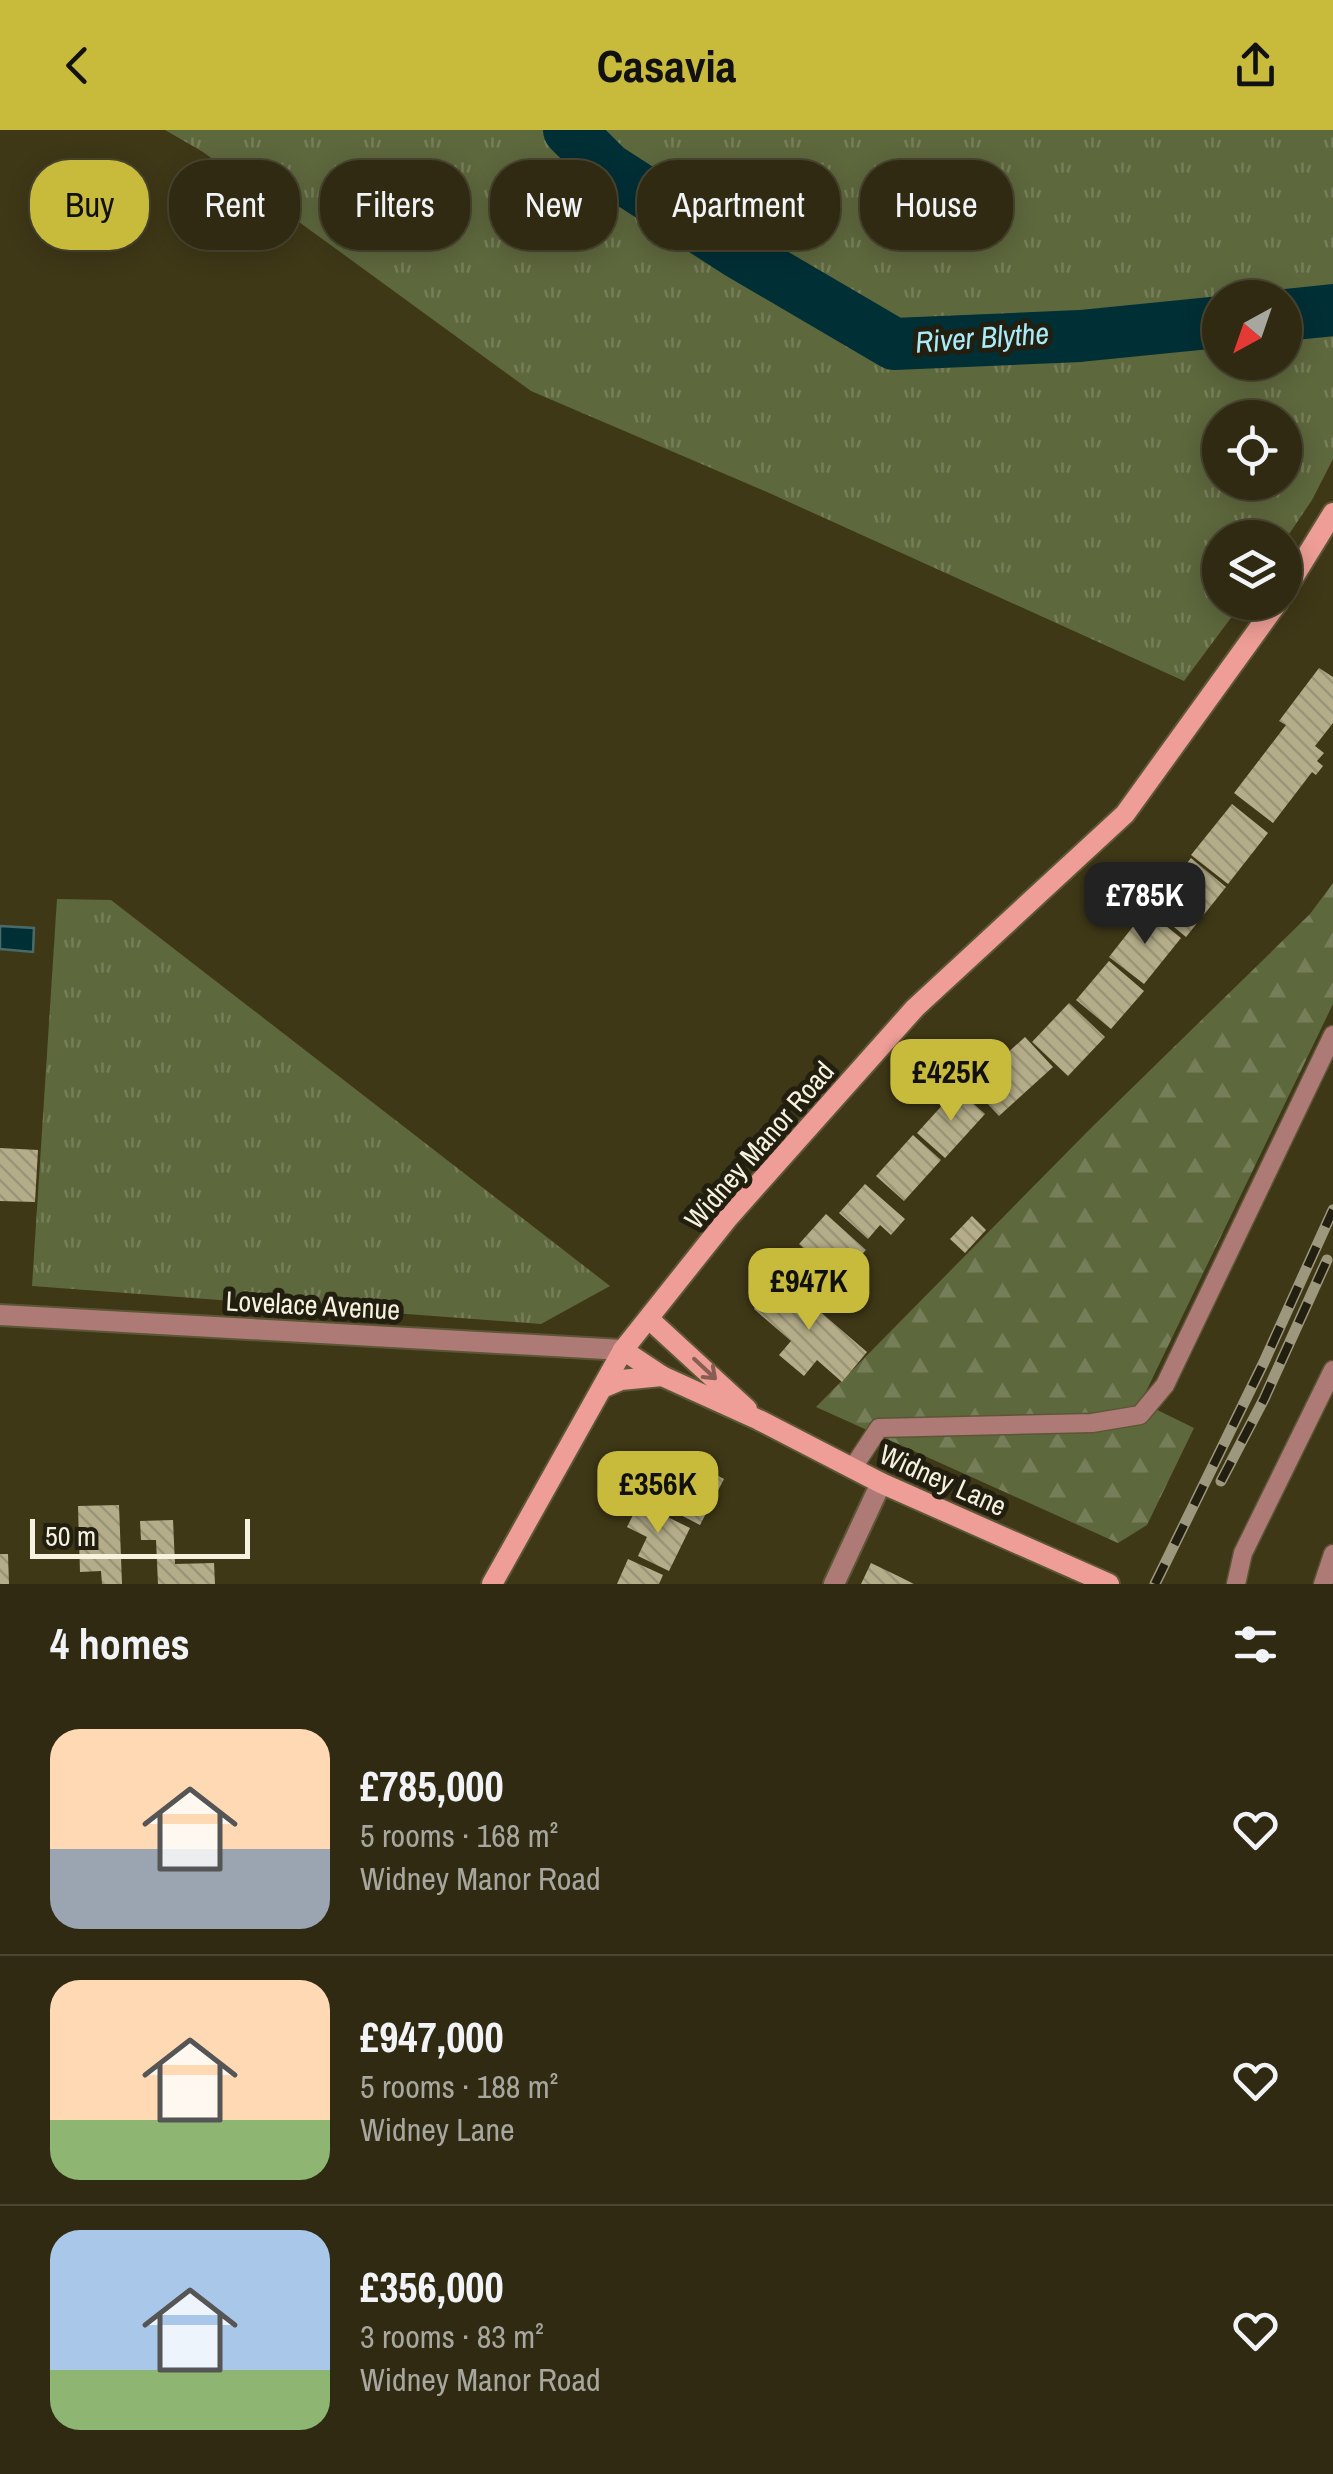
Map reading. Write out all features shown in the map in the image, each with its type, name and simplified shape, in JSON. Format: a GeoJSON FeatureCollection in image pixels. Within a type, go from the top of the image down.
{"type":"FeatureCollection","features":[{"type":"Feature","properties":{"kind":"street"},"geometry":{"type":"LineString","coordinates":[[1302,563],[1333,513]]}},
{"type":"Feature","properties":{"kind":"street","name":"Widney Manor Road"},"geometry":{"type":"LineString","coordinates":[[492,1584],[623,1350],[728,1218],[916,1008],[1125,814],[1265,620]]}},
{"type":"Feature","properties":{"kind":"street","name":"Lovelace Avenue"},"geometry":{"type":"LineString","coordinates":[[0,1315],[623,1350]]}},
{"type":"Feature","properties":{"kind":"street","name":"Widney Lane"},"geometry":{"type":"LineString","coordinates":[[649,1319],[759,1420]]}},
{"type":"Feature","properties":{"kind":"street","name":"Widney Lane"},"geometry":{"type":"LineString","coordinates":[[623,1350],[662,1376],[759,1420],[880,1483],[1108,1584]]}},
{"type":"Feature","properties":{"kind":"street"},"geometry":{"type":"LineString","coordinates":[[602,1388],[621,1380],[662,1376]]}},
{"type":"Feature","properties":{"kind":"street"},"geometry":{"type":"LineString","coordinates":[[834,1584],[880,1483]]}},
{"type":"Feature","properties":{"kind":"lane"},"geometry":{"type":"LineString","coordinates":[[852,1469],[879,1428],[1092,1423],[1140,1415],[1165,1385],[1333,1035]]}},
{"type":"Feature","properties":{"kind":"lane"},"geometry":{"type":"LineString","coordinates":[[1236,1584],[1243,1554],[1333,1370]]}},
{"type":"Feature","properties":{"kind":"lane"},"geometry":{"type":"LineString","coordinates":[[1323,1584],[1333,1554]]}},
{"type":"Feature","properties":{"kind":"green space"},"geometry":{"type":"Polygon","coordinates":[[[165,130],[1333,130],[1333,459],[1298,520],[1202,520],[1202,620],[1229,620],[1184,681],[767,492],[531,391],[337,250],[470,250],[470,160],[320,160],[320,237],[300,223],[300,160],[214,160],[165,130]]]}},
{"type":"Feature","properties":{"kind":"green space"},"geometry":{"type":"Polygon","coordinates":[[[1333,883],[1333,1004],[1141,1402],[1194,1428],[1147,1525],[1118,1543],[816,1407],[1091,1128],[1310,914],[1333,883]]]}},
{"type":"Feature","properties":{"kind":"green space"},"geometry":{"type":"Polygon","coordinates":[[[57,899],[111,900],[610,1286],[541,1324],[32,1286],[57,899]]]}},
{"type":"Feature","properties":{"kind":"water"},"geometry":{"type":"Polygon","coordinates":[[[0,926],[34,928],[33,952],[0,949],[0,926]]]}},
{"type":"Feature","properties":{"kind":"building"},"geometry":{"type":"Polygon","coordinates":[[[1319,668],[1333,677],[1333,723],[1315,746],[1324,753],[1317,761],[1323,766],[1316,775],[1312,772],[1273,823],[1234,793],[1286,725],[1279,721],[1319,668]]]}},
{"type":"Feature","properties":{"kind":"building"},"geometry":{"type":"Polygon","coordinates":[[[1232,804],[1268,833],[1228,884],[1191,855],[1232,804]]]}},
{"type":"Feature","properties":{"kind":"building"},"geometry":{"type":"Polygon","coordinates":[[[1191,858],[1226,887],[1186,937],[1151,908],[1191,858]]]}},
{"type":"Feature","properties":{"kind":"building"},"geometry":{"type":"Polygon","coordinates":[[[1146,910],[1181,938],[1144,984],[1109,957],[1146,910]]]}},
{"type":"Feature","properties":{"kind":"building"},"geometry":{"type":"Polygon","coordinates":[[[1109,961],[1144,991],[1111,1029],[1076,1000],[1109,961]]]}},
{"type":"Feature","properties":{"kind":"building"},"geometry":{"type":"Polygon","coordinates":[[[1069,1003],[1105,1037],[1068,1076],[1032,1042],[1069,1003]]]}},
{"type":"Feature","properties":{"kind":"building"},"geometry":{"type":"Polygon","coordinates":[[[1025,1037],[1053,1067],[999,1116],[971,1086],[1025,1037]]]}},
{"type":"Feature","properties":{"kind":"building"},"geometry":{"type":"Polygon","coordinates":[[[957,1089],[985,1114],[945,1158],[917,1133],[957,1089]]]}},
{"type":"Feature","properties":{"kind":"building"},"geometry":{"type":"Polygon","coordinates":[[[913,1135],[941,1160],[904,1201],[876,1176],[913,1135]]]}},
{"type":"Feature","properties":{"kind":"building"},"geometry":{"type":"Polygon","coordinates":[[[0,1148],[38,1150],[35,1202],[0,1201],[0,1148]]]}},
{"type":"Feature","properties":{"kind":"building"},"geometry":{"type":"Polygon","coordinates":[[[865,1184],[905,1219],[891,1235],[880,1225],[868,1239],[839,1213],[865,1184]]]}},
{"type":"Feature","properties":{"kind":"building"},"geometry":{"type":"Polygon","coordinates":[[[826,1214],[866,1250],[838,1280],[799,1244],[826,1214]]]}},
{"type":"Feature","properties":{"kind":"building"},"geometry":{"type":"Polygon","coordinates":[[[972,1216],[986,1230],[965,1253],[950,1239],[972,1216]]]}},
{"type":"Feature","properties":{"kind":"building"},"geometry":{"type":"Polygon","coordinates":[[[781,1278],[867,1352],[842,1382],[817,1360],[804,1376],[779,1355],[791,1341],[754,1309],[781,1278]]]}},
{"type":"Feature","properties":{"kind":"building"},"geometry":{"type":"Polygon","coordinates":[[[696,1464],[724,1479],[700,1525],[663,1506],[679,1475],[688,1479],[696,1464]]]}},
{"type":"Feature","properties":{"kind":"building"},"geometry":{"type":"Polygon","coordinates":[[[639,1503],[690,1528],[669,1571],[638,1556],[647,1537],[627,1527],[639,1503]]]}},
{"type":"Feature","properties":{"kind":"building"},"geometry":{"type":"Polygon","coordinates":[[[119,1505],[122,1584],[102,1584],[101,1571],[80,1572],[78,1506],[119,1505]]]}},
{"type":"Feature","properties":{"kind":"building"},"geometry":{"type":"Polygon","coordinates":[[[173,1520],[175,1564],[214,1563],[215,1584],[158,1584],[156,1540],[141,1540],[140,1521],[173,1520]]]}},
{"type":"Feature","properties":{"kind":"building"},"geometry":{"type":"Polygon","coordinates":[[[0,1554],[8,1554],[9,1584],[0,1584],[0,1554]]]}},
{"type":"Feature","properties":{"kind":"building"},"geometry":{"type":"Polygon","coordinates":[[[628,1559],[663,1575],[659,1584],[617,1584],[628,1559]]]}},
{"type":"Feature","properties":{"kind":"building"},"geometry":{"type":"Polygon","coordinates":[[[871,1563],[898,1576],[914,1584],[861,1584],[871,1563]]]}},
{"type":"Feature","properties":{"kind":"waterway","name":"River Blythe"},"geometry":{"type":"LineString","coordinates":[[569,130],[607,168],[737,252],[894,344],[1080,336],[1202,324]]}},
{"type":"Feature","properties":{"kind":"waterway","name":"River Blythe"},"geometry":{"type":"LineString","coordinates":[[1302,313],[1333,310]]}},
{"type":"Feature","properties":{"kind":"railway"},"geometry":{"type":"LineString","coordinates":[[1155,1584],[1264,1362],[1333,1210]]}},
{"type":"Feature","properties":{"kind":"railway"},"geometry":{"type":"LineString","coordinates":[[1221,1481],[1264,1399],[1327,1260]]}}]}
